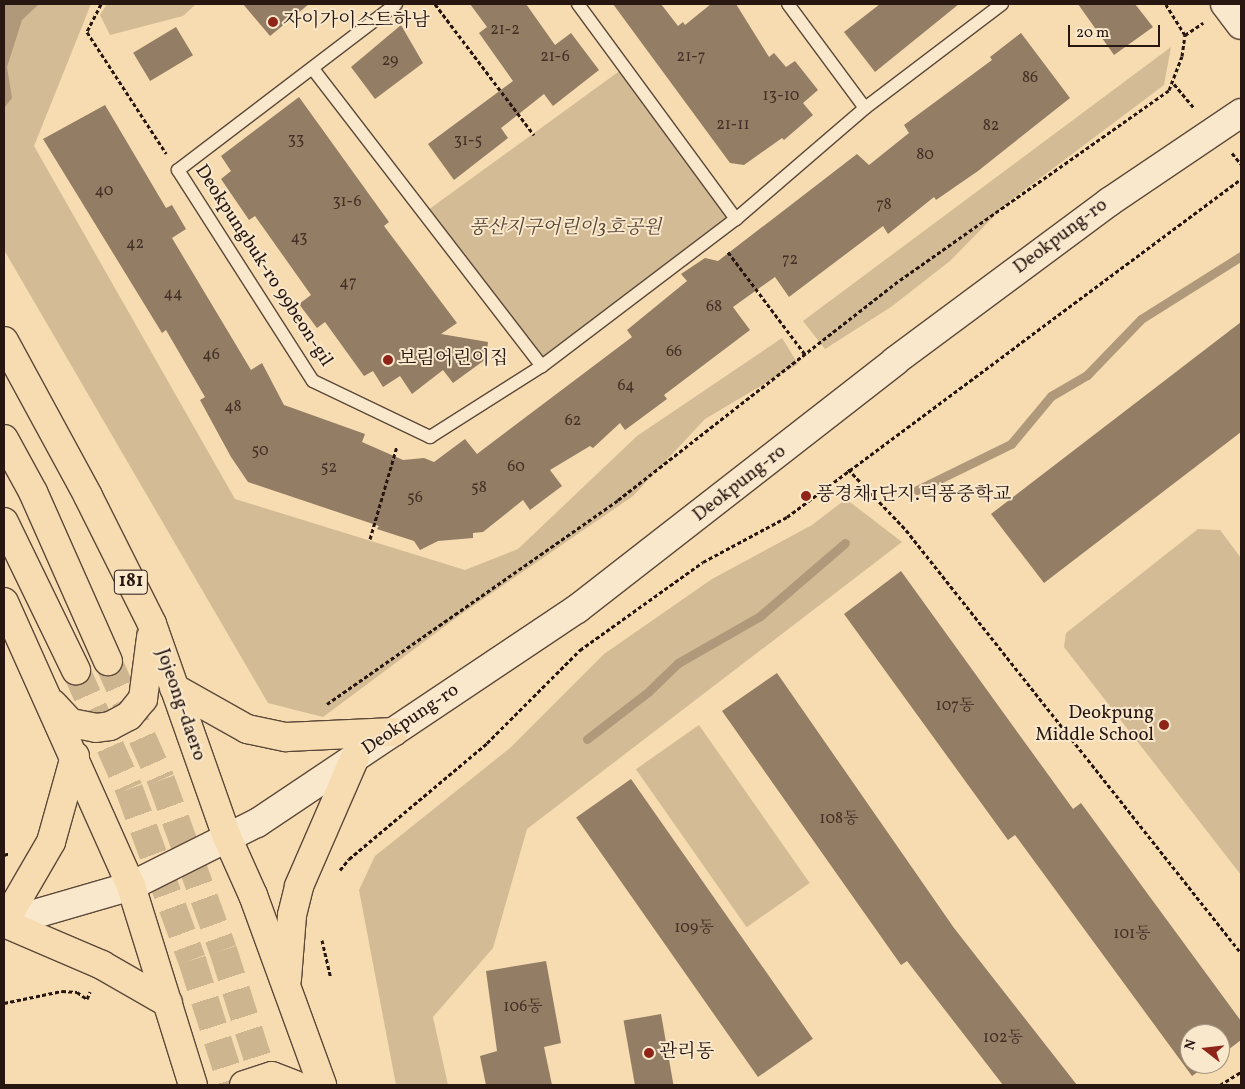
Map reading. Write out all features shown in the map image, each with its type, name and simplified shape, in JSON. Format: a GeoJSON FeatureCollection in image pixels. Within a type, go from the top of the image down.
{"type":"FeatureCollection","features":[{"type":"Feature","properties":{"kind":"main road"},"geometry":{"type":"LineString","coordinates":[[1225,4],[1241,25]]}},
{"type":"Feature","properties":{"kind":"main road","name":"Deokpung-ro"},"geometry":{"type":"LineString","coordinates":[[4,923],[131,886],[257,823],[577,610],[919,343],[1109,202],[1241,113]]}},
{"type":"Feature","properties":{"kind":"main road","name":"Jojeong-daero"},"geometry":{"type":"LineString","coordinates":[[4,341],[88,496],[152,624],[227,837],[253,895],[322,1085]]}},
{"type":"Feature","properties":{"kind":"main road"},"geometry":{"type":"LineString","coordinates":[[4,439],[33,492],[108,660]]}},
{"type":"Feature","properties":{"kind":"main road"},"geometry":{"type":"LineString","coordinates":[[4,522],[76,670]]}},
{"type":"Feature","properties":{"kind":"main road"},"geometry":{"type":"LineString","coordinates":[[4,602],[52,703],[131,886],[193,1085]]}},
{"type":"Feature","properties":{"kind":"main road"},"geometry":{"type":"LineString","coordinates":[[52,703],[71,723],[96,728],[110,726],[129,716],[143,699],[152,624]]}},
{"type":"Feature","properties":{"kind":"main road"},"geometry":{"type":"LineString","coordinates":[[174,688],[248,730],[286,737],[394,732]]}},
{"type":"Feature","properties":{"kind":"main road"},"geometry":{"type":"LineString","coordinates":[[75,756],[51,842],[4,923],[102,965],[168,1003]]}},
{"type":"Feature","properties":{"kind":"main road"},"geometry":{"type":"LineString","coordinates":[[286,988],[292,915],[299,886],[355,757]]}},
{"type":"Feature","properties":{"kind":"main road"},"geometry":{"type":"LineString","coordinates":[[244,1085],[272,1076],[295,1085]]}},
{"type":"Feature","properties":{"kind":"lane","name":"Deokpungbuk-ro 99beon-gil"},"geometry":{"type":"LineString","coordinates":[[396,4],[178,170],[313,381],[430,437],[542,366],[736,218],[864,108],[1002,4]]}},
{"type":"Feature","properties":{"kind":"lane"},"geometry":{"type":"LineString","coordinates":[[578,4],[736,218]]}},
{"type":"Feature","properties":{"kind":"lane"},"geometry":{"type":"LineString","coordinates":[[788,4],[864,108]]}},
{"type":"Feature","properties":{"kind":"lane"},"geometry":{"type":"LineString","coordinates":[[313,69],[542,366]]}},
{"type":"Feature","properties":{"kind":"path"},"geometry":{"type":"LineString","coordinates":[[101,4],[87,32],[178,170]]}},
{"type":"Feature","properties":{"kind":"path"},"geometry":{"type":"LineString","coordinates":[[435,4],[534,135]]}},
{"type":"Feature","properties":{"kind":"path"},"geometry":{"type":"LineString","coordinates":[[324,706],[618,500],[900,280],[1169,90],[1182,56],[1185,35],[1166,4]]}},
{"type":"Feature","properties":{"kind":"path"},"geometry":{"type":"LineString","coordinates":[[336,877],[349,859],[487,743],[580,650],[703,562],[787,517],[848,469],[1241,179]]}},
{"type":"Feature","properties":{"kind":"path"},"geometry":{"type":"LineString","coordinates":[[721,243],[805,354]]}},
{"type":"Feature","properties":{"kind":"path"},"geometry":{"type":"LineString","coordinates":[[370,539],[404,424]]}},
{"type":"Feature","properties":{"kind":"path"},"geometry":{"type":"LineString","coordinates":[[848,469],[906,530],[1241,953]]}},
{"type":"Feature","properties":{"kind":"path"},"geometry":{"type":"LineString","coordinates":[[322,934],[330,976]]}},
{"type":"Feature","properties":{"kind":"path"},"geometry":{"type":"LineString","coordinates":[[4,1003],[62,991],[77,992],[87,999]]}},
{"type":"Feature","properties":{"kind":"path"},"geometry":{"type":"LineString","coordinates":[[1220,1085],[1241,1072]]}},
{"type":"Feature","properties":{"kind":"green space"},"geometry":{"type":"Polygon","coordinates":[[[4,4],[91,4],[34,146],[235,499],[465,570],[518,549],[637,436],[782,338],[798,364],[705,419],[633,496],[460,615],[323,717],[268,703],[4,250],[4,4]]]}},
{"type":"Feature","properties":{"kind":"green space"},"geometry":{"type":"Polygon","coordinates":[[[107,4],[196,4],[183,16],[110,35],[100,15],[107,4]]]}},
{"type":"Feature","properties":{"kind":"green space"},"geometry":{"type":"Polygon","coordinates":[[[1171,47],[1164,85],[1007,203],[950,261],[891,307],[825,349],[803,321],[1171,47]]]}},
{"type":"Feature","properties":{"kind":"green space","name":"풍산지구어린이3호공원"},"geometry":{"type":"Polygon","coordinates":[[[625,67],[736,219],[534,365],[424,213],[625,67]]]}},
{"type":"Feature","properties":{"kind":"green space"},"geometry":{"type":"Polygon","coordinates":[[[846,499],[902,542],[527,829],[493,948],[433,1017],[448,1085],[396,1085],[359,890],[375,856],[510,748],[604,654],[712,579],[812,525],[846,499]]]}},
{"type":"Feature","properties":{"kind":"green space"},"geometry":{"type":"Polygon","coordinates":[[[1198,529],[1220,530],[1241,558],[1241,875],[1064,647],[1066,633],[1198,529]]]}},
{"type":"Feature","properties":{"kind":"green space"},"geometry":{"type":"Polygon","coordinates":[[[699,725],[810,883],[747,927],[636,769],[699,725]]]}},
{"type":"Feature","properties":{"kind":"shaded area"},"geometry":{"type":"Polygon","coordinates":[[[4,4],[39,4],[22,20],[7,67],[12,98],[4,108],[4,4]]]}},
{"type":"Feature","properties":{"kind":"building","name":"자이가이스트하남"},"geometry":{"type":"Polygon","coordinates":[[[243,4],[309,4],[270,36],[243,4]]]}},
{"type":"Feature","properties":{"kind":"building"},"geometry":{"type":"Polygon","coordinates":[[[470,4],[526,4],[555,45],[571,33],[599,70],[553,106],[544,94],[501,128],[508,138],[454,180],[428,144],[513,81],[479,33],[487,27],[470,4]]]}},
{"type":"Feature","properties":{"kind":"building"},"geometry":{"type":"Polygon","coordinates":[[[613,4],[661,4],[678,26],[683,22],[685,25],[711,4],[736,4],[769,57],[774,53],[786,67],[795,61],[818,90],[803,103],[813,115],[784,140],[782,138],[744,165],[730,163],[613,4]]]}},
{"type":"Feature","properties":{"kind":"building"},"geometry":{"type":"Polygon","coordinates":[[[880,4],[959,4],[875,72],[844,32],[880,4]]]}},
{"type":"Feature","properties":{"kind":"building"},"geometry":{"type":"Polygon","coordinates":[[[1078,4],[1135,4],[1153,27],[1114,55],[1078,4]]]}},
{"type":"Feature","properties":{"kind":"building"},"geometry":{"type":"Polygon","coordinates":[[[401,25],[423,63],[375,99],[351,67],[401,25]]]}},
{"type":"Feature","properties":{"kind":"building"},"geometry":{"type":"Polygon","coordinates":[[[176,27],[193,55],[150,81],[133,53],[176,27]]]}},
{"type":"Feature","properties":{"kind":"building"},"geometry":{"type":"Polygon","coordinates":[[[1021,33],[1070,98],[978,171],[936,200],[934,197],[888,234],[883,226],[789,297],[775,277],[733,307],[750,330],[664,395],[667,399],[625,430],[620,423],[593,448],[590,446],[550,470],[562,486],[530,510],[523,500],[483,532],[473,533],[473,538],[438,541],[420,550],[414,541],[377,529],[379,526],[248,482],[231,457],[200,400],[205,397],[166,330],[162,333],[43,139],[105,105],[166,208],[172,205],[186,229],[172,238],[251,370],[262,363],[284,405],[365,434],[362,442],[403,460],[424,458],[434,462],[465,439],[477,454],[632,337],[627,330],[687,281],[681,274],[705,258],[718,261],[857,154],[869,165],[909,133],[904,125],[992,60],[990,57],[1021,33]]]}},
{"type":"Feature","properties":{"kind":"building"},"geometry":{"type":"Polygon","coordinates":[[[299,97],[389,222],[384,226],[457,323],[441,334],[488,342],[486,359],[453,383],[443,370],[412,394],[400,376],[383,387],[373,371],[364,376],[325,322],[317,328],[299,304],[311,295],[255,216],[249,220],[221,179],[231,171],[221,156],[299,97]]]}},
{"type":"Feature","properties":{"kind":"building"},"geometry":{"type":"Polygon","coordinates":[[[1241,322],[1241,432],[1044,583],[991,514],[1241,322]]]}},
{"type":"Feature","properties":{"kind":"building"},"geometry":{"type":"Polygon","coordinates":[[[901,571],[1073,809],[1081,803],[1241,1021],[1241,1040],[1230,1048],[1230,1024],[1180,1024],[1180,1060],[1015,835],[1008,840],[844,614],[901,571]]]}},
{"type":"Feature","properties":{"kind":"building"},"geometry":{"type":"Polygon","coordinates":[[[777,673],[954,928],[1077,1085],[1003,1085],[907,961],[901,965],[722,711],[777,673]]]}},
{"type":"Feature","properties":{"kind":"building"},"geometry":{"type":"Polygon","coordinates":[[[631,779],[813,1039],[758,1077],[576,817],[631,779]]]}},
{"type":"Feature","properties":{"kind":"building"},"geometry":{"type":"Polygon","coordinates":[[[546,961],[561,1043],[544,1047],[552,1085],[486,1085],[480,1056],[497,1051],[486,971],[546,961]]]}},
{"type":"Feature","properties":{"kind":"building","name":"관리동"},"geometry":{"type":"Polygon","coordinates":[[[661,1014],[674,1085],[635,1085],[624,1021],[661,1014]]]}},
{"type":"Feature","properties":{"kind":"waterway"},"geometry":{"type":"LineString","coordinates":[[917,490],[1011,444],[1051,396],[1087,375],[1141,319],[1241,256]]}},
{"type":"Feature","properties":{"kind":"waterway"},"geometry":{"type":"LineString","coordinates":[[587,739],[648,692],[678,663],[760,616],[845,543]]}},
{"type":"Feature","properties":{"kind":"tunnel"},"geometry":{"type":"LineString","coordinates":[[108,661],[161,780],[223,950],[266,1085]]}},
{"type":"Feature","properties":{"kind":"tunnel"},"geometry":{"type":"LineString","coordinates":[[76,670],[129,789],[192,960],[232,1085]]}},
{"type":"Feature","properties":{"kind":"place","name":"자이가이스트하남"},"geometry":{"type":"Point","coordinates":[273,22]}},
{"type":"Feature","properties":{"kind":"place","name":"보림어린이집"},"geometry":{"type":"Point","coordinates":[388,360]}},
{"type":"Feature","properties":{"kind":"place","name":"풍경채1단지.덕풍중학교"},"geometry":{"type":"Point","coordinates":[806,496]}},
{"type":"Feature","properties":{"kind":"place","name":"Deokpung Middle School"},"geometry":{"type":"Point","coordinates":[1164,725]}},
{"type":"Feature","properties":{"kind":"place","name":"관리동"},"geometry":{"type":"Point","coordinates":[649,1053]}}]}
